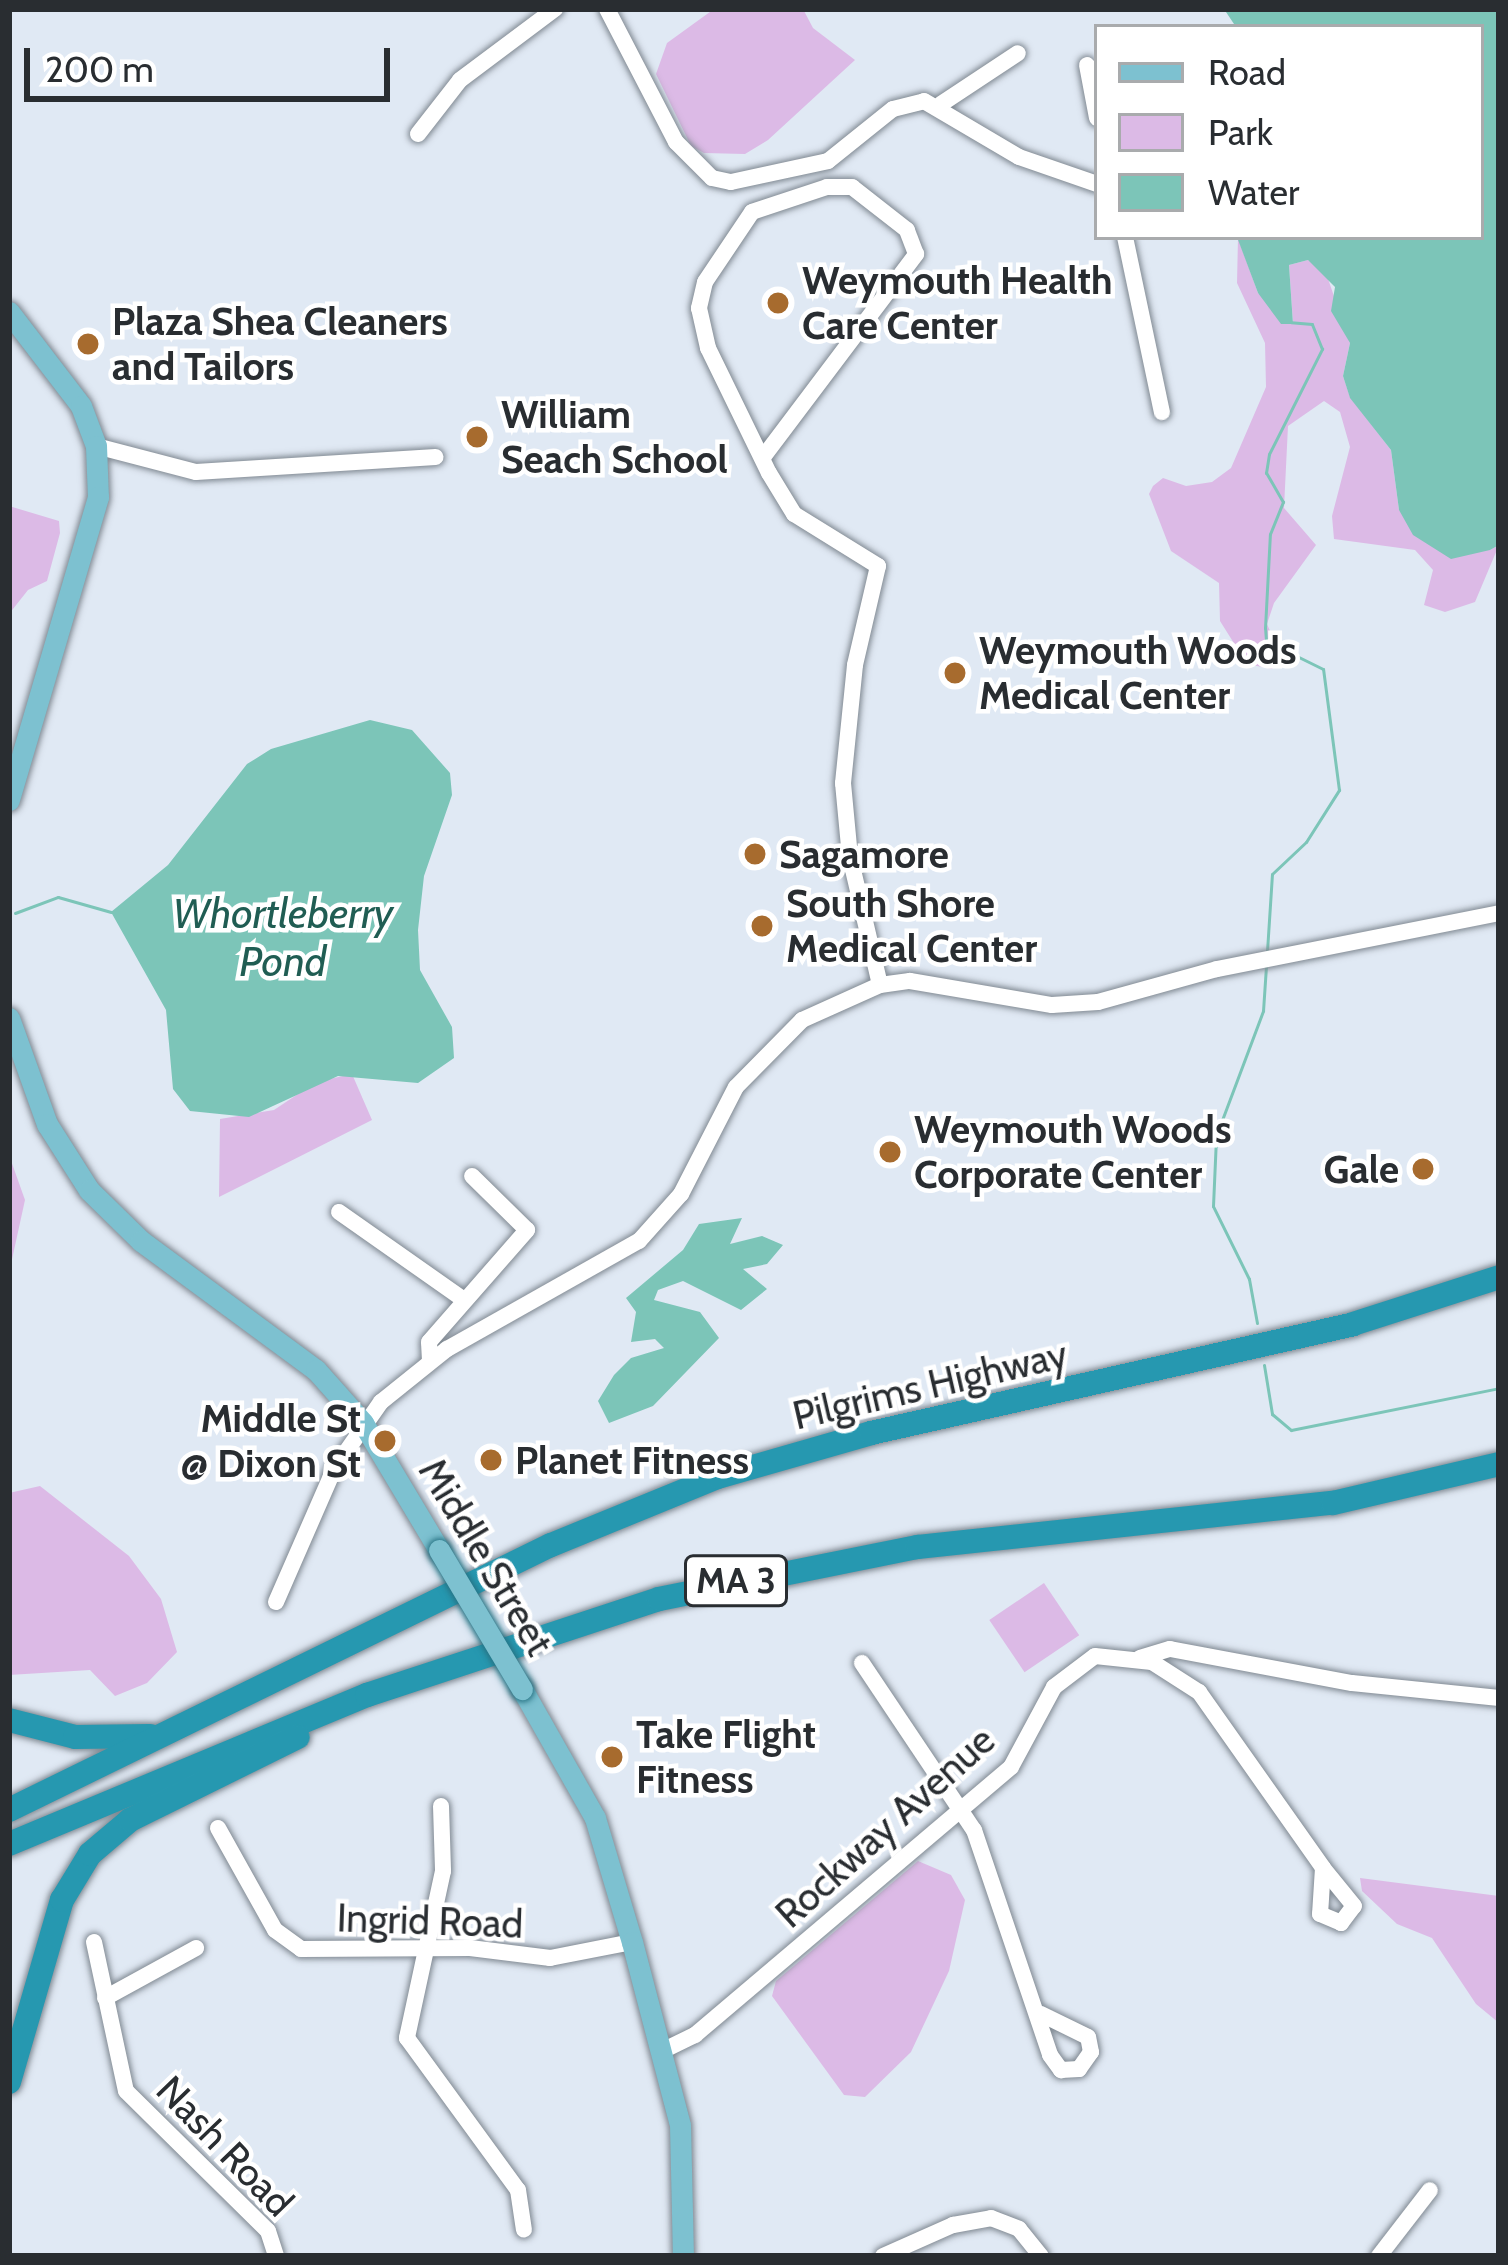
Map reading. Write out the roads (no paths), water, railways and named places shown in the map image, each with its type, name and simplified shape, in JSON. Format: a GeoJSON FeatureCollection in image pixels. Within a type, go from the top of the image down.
{"type":"FeatureCollection","features":[{"type":"Feature","properties":{"kind":"highway","name":"Pilgrims Highway"},"geometry":{"type":"LineString","coordinates":[[9,1810],[572,1536],[718,1477],[848,1438],[1332,1330],[1499,1277]]}},
{"type":"Feature","properties":{"kind":"highway","name":"MA 3"},"geometry":{"type":"LineString","coordinates":[[9,1844],[263,1735],[471,1658],[659,1599],[854,1557],[1311,1507],[1499,1464]]}},
{"type":"Feature","properties":{"kind":"highway"},"geometry":{"type":"LineString","coordinates":[[9,2082],[62,1900],[104,1839],[194,1786],[471,1658]]}},
{"type":"Feature","properties":{"kind":"highway"},"geometry":{"type":"LineString","coordinates":[[9,1720],[75,1737],[159,1736]]}},
{"type":"Feature","properties":{"kind":"main road"},"geometry":{"type":"LineString","coordinates":[[9,312],[68,382],[96,446],[94,527],[9,800]]}},
{"type":"Feature","properties":{"kind":"main road","name":"Middle Street"},"geometry":{"type":"LineString","coordinates":[[9,1018],[47,1124],[98,1200],[141,1241],[280,1336],[363,1424],[595,1818],[682,2137],[683,2256]]}},
{"type":"Feature","properties":{"kind":"street"},"geometry":{"type":"LineString","coordinates":[[418,134],[460,80],[555,9]]}},
{"type":"Feature","properties":{"kind":"street"},"geometry":{"type":"LineString","coordinates":[[608,9],[676,142],[712,178],[731,182],[828,161],[893,109],[941,104],[1018,53]]}},
{"type":"Feature","properties":{"kind":"street"},"geometry":{"type":"LineString","coordinates":[[1087,64],[1094,102]]}},
{"type":"Feature","properties":{"kind":"street"},"geometry":{"type":"LineString","coordinates":[[941,104],[1005,150],[1094,183]]}},
{"type":"Feature","properties":{"kind":"street"},"geometry":{"type":"LineString","coordinates":[[764,456],[916,254],[907,230],[852,188],[827,187],[752,212],[700,296],[708,348],[764,456],[803,523],[878,566],[855,665],[843,783],[850,856],[880,985]]}},
{"type":"Feature","properties":{"kind":"street"},"geometry":{"type":"LineString","coordinates":[[1126,240],[1162,412]]}},
{"type":"Feature","properties":{"kind":"street"},"geometry":{"type":"LineString","coordinates":[[96,446],[196,472],[436,457]]}},
{"type":"Feature","properties":{"kind":"street"},"geometry":{"type":"LineString","coordinates":[[276,1602],[334,1468],[363,1424],[430,1361],[639,1241],[681,1194],[736,1088],[764,1052],[802,1020],[880,985],[942,983],[1075,1005],[1247,963],[1499,913]]}},
{"type":"Feature","properties":{"kind":"street"},"geometry":{"type":"LineString","coordinates":[[430,1361],[429,1342],[526,1230],[472,1176]]}},
{"type":"Feature","properties":{"kind":"street"},"geometry":{"type":"LineString","coordinates":[[339,1212],[464,1300]]}},
{"type":"Feature","properties":{"kind":"street","name":"Rockway Avenue"},"geometry":{"type":"LineString","coordinates":[[662,2051],[695,2035],[963,1810],[1019,1757],[1062,1678],[1095,1656],[1140,1658],[1159,1648],[1499,1698]]}},
{"type":"Feature","properties":{"kind":"street"},"geometry":{"type":"LineString","coordinates":[[1178,1675],[1192,1656]]}},
{"type":"Feature","properties":{"kind":"street"},"geometry":{"type":"LineString","coordinates":[[1140,1658],[1178,1675],[1215,1712],[1323,1868]]}},
{"type":"Feature","properties":{"kind":"street"},"geometry":{"type":"LineString","coordinates":[[862,1664],[963,1810],[1041,2014]]}},
{"type":"Feature","properties":{"kind":"street"},"geometry":{"type":"LineString","coordinates":[[441,1806],[443,1871],[409,2044],[518,2190],[524,2230]]}},
{"type":"Feature","properties":{"kind":"street","name":"Ingrid Road"},"geometry":{"type":"LineString","coordinates":[[218,1828],[265,1914],[294,1946],[550,1958],[632,1942]]}},
{"type":"Feature","properties":{"kind":"street","name":"Nash Road"},"geometry":{"type":"LineString","coordinates":[[94,1942],[126,2091],[268,2231],[276,2256]]}},
{"type":"Feature","properties":{"kind":"street"},"geometry":{"type":"LineString","coordinates":[[105,1997],[196,1948]]}},
{"type":"Feature","properties":{"kind":"street"},"geometry":{"type":"LineString","coordinates":[[1379,2256],[1430,2190]]}},
{"type":"Feature","properties":{"kind":"street"},"geometry":{"type":"LineString","coordinates":[[883,2256],[953,2225],[991,2218],[1019,2229],[1041,2256]]}},
{"type":"Feature","properties":{"kind":"water"},"geometry":{"type":"Polygon","coordinates":[[[1224,9],[1499,9],[1499,545],[1490,550],[1451,559],[1413,535],[1399,510],[1391,450],[1350,398],[1343,376],[1350,343],[1331,311],[1335,287],[1308,260],[1289,265],[1293,324],[1281,324],[1258,293],[1238,240],[1484,240],[1484,24],[1234,24],[1224,9]]]}},
{"type":"Feature","properties":{"kind":"water","name":"Whortleberry Pond"},"geometry":{"type":"Polygon","coordinates":[[[370,720],[412,730],[450,773],[452,795],[424,876],[418,930],[420,970],[452,1027],[454,1058],[418,1083],[338,1076],[249,1117],[190,1111],[173,1089],[166,1010],[111,912],[168,865],[247,764],[271,749],[370,720]]]}},
{"type":"Feature","properties":{"kind":"water"},"geometry":{"type":"Polygon","coordinates":[[[742,1218],[730,1244],[762,1236],[783,1245],[767,1264],[743,1269],[767,1289],[741,1310],[683,1281],[658,1290],[654,1300],[700,1312],[719,1338],[653,1406],[609,1423],[598,1401],[614,1375],[631,1358],[664,1348],[655,1339],[631,1342],[636,1312],[626,1298],[683,1250],[699,1224],[742,1218]]]}},
{"type":"Feature","properties":{"kind":"waterway"},"geometry":{"type":"LineString","coordinates":[[1267,951],[1272,874],[1306,842],[1339,790],[1323,669],[1266,641],[1270,534],[1283,502],[1266,473],[1269,454],[1322,349],[1312,324],[1291,322]]}},
{"type":"Feature","properties":{"kind":"waterway"},"geometry":{"type":"LineString","coordinates":[[15,913],[58,897],[111,912]]}},
{"type":"Feature","properties":{"kind":"waterway"},"geometry":{"type":"LineString","coordinates":[[1257,1323],[1249,1279],[1213,1206],[1216,1136],[1263,1011],[1266,966]]}},
{"type":"Feature","properties":{"kind":"waterway"},"geometry":{"type":"LineString","coordinates":[[1264,1365],[1272,1414],[1291,1430],[1499,1388]]}},
{"type":"Feature","properties":{"kind":"place","name":"Weymouth Health Care Center"},"geometry":{"type":"Point","coordinates":[778,303]}},
{"type":"Feature","properties":{"kind":"place","name":"Plaza Shea Cleaners and Tailors"},"geometry":{"type":"Point","coordinates":[88,344]}},
{"type":"Feature","properties":{"kind":"place","name":"William Seach School"},"geometry":{"type":"Point","coordinates":[477,437]}},
{"type":"Feature","properties":{"kind":"place","name":"Weymouth Woods Medical Center"},"geometry":{"type":"Point","coordinates":[955,673]}},
{"type":"Feature","properties":{"kind":"place","name":"Sagamore"},"geometry":{"type":"Point","coordinates":[755,854]}},
{"type":"Feature","properties":{"kind":"place","name":"South Shore Medical Center"},"geometry":{"type":"Point","coordinates":[762,926]}},
{"type":"Feature","properties":{"kind":"place","name":"Weymouth Woods Corporate Center"},"geometry":{"type":"Point","coordinates":[890,1152]}},
{"type":"Feature","properties":{"kind":"place","name":"Gale"},"geometry":{"type":"Point","coordinates":[1423,1169]}},
{"type":"Feature","properties":{"kind":"place","name":"Middle St @ Dixon St"},"geometry":{"type":"Point","coordinates":[385,1441]}},
{"type":"Feature","properties":{"kind":"place","name":"Planet Fitness"},"geometry":{"type":"Point","coordinates":[491,1460]}},
{"type":"Feature","properties":{"kind":"place","name":"Take Flight Fitness"},"geometry":{"type":"Point","coordinates":[612,1757]}}]}
